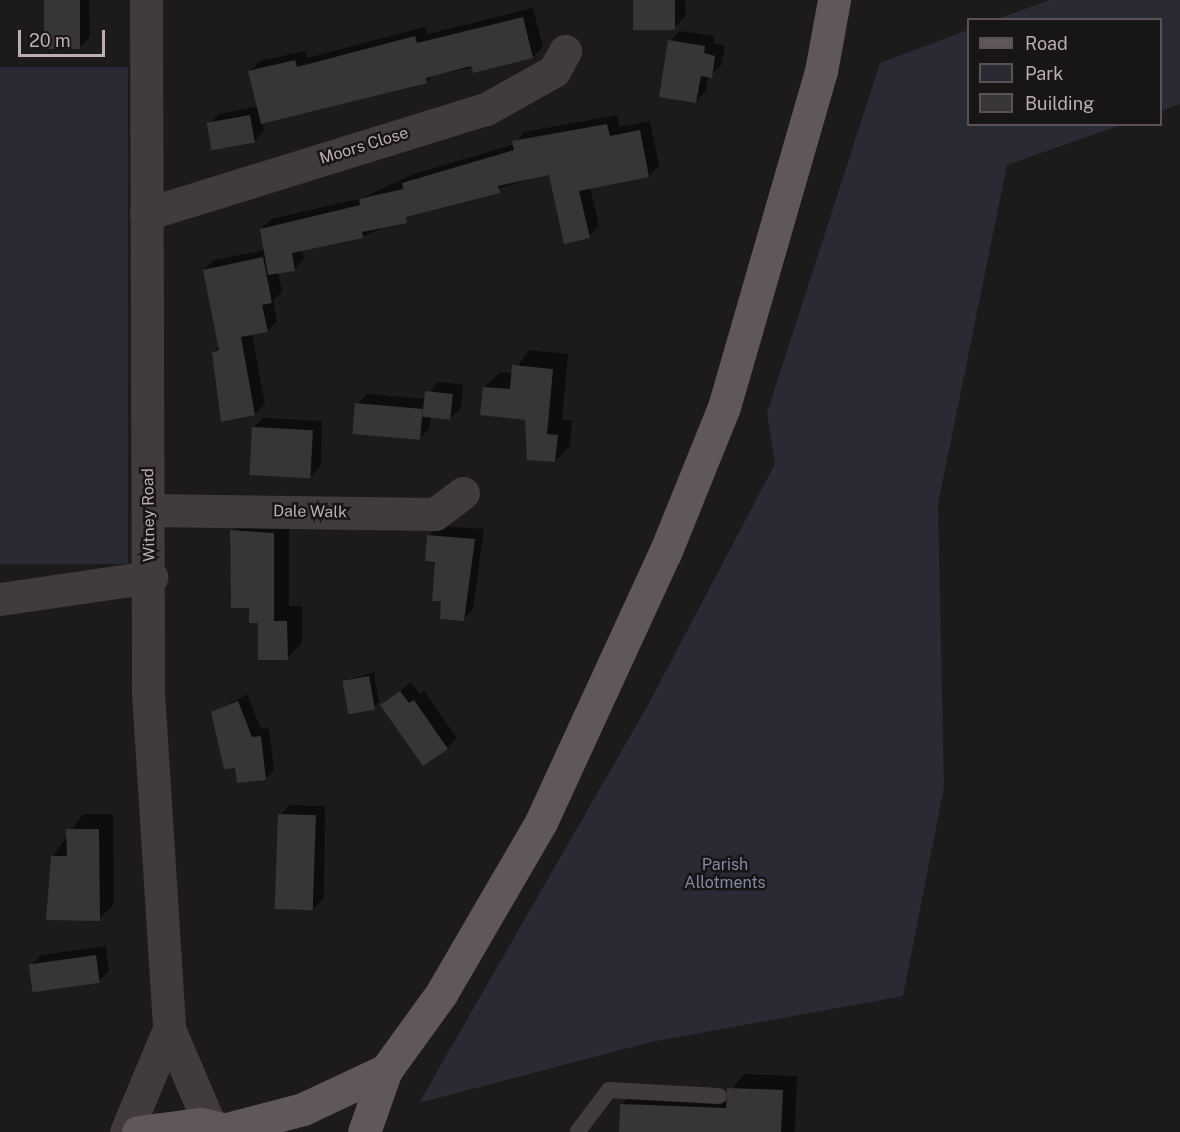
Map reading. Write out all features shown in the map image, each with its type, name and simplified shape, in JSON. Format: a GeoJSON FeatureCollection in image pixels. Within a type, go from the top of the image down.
{"type":"FeatureCollection","features":[{"type":"Feature","properties":{"kind":"main road"},"geometry":{"type":"LineString","coordinates":[[364,1132],[386,1070],[441,994],[541,822],[665,554],[724,407],[821,71],[834,0]]}},
{"type":"Feature","properties":{"kind":"main road"},"geometry":{"type":"LineString","coordinates":[[138,1132],[174,1124],[224,1129],[303,1109],[386,1070]]}},
{"type":"Feature","properties":{"kind":"street","name":"Witney Road"},"geometry":{"type":"LineString","coordinates":[[146,0],[146,214],[151,577],[148,692],[169,1029],[224,1129]]}},
{"type":"Feature","properties":{"kind":"street","name":"Moors Close"},"geometry":{"type":"LineString","coordinates":[[146,214],[486,109],[554,71],[565,51]]}},
{"type":"Feature","properties":{"kind":"street","name":"Dale Walk"},"geometry":{"type":"LineString","coordinates":[[149,510],[435,514],[463,493]]}},
{"type":"Feature","properties":{"kind":"street"},"geometry":{"type":"LineString","coordinates":[[0,599],[151,577]]}},
{"type":"Feature","properties":{"kind":"street","name":"Witney Road"},"geometry":{"type":"LineString","coordinates":[[126,1132],[169,1029]]}},
{"type":"Feature","properties":{"kind":"lane"},"geometry":{"type":"LineString","coordinates":[[578,1131],[609,1090],[719,1096]]}},
{"type":"Feature","properties":{"kind":"green space"},"geometry":{"type":"Polygon","coordinates":[[[1050,0],[1180,0],[1180,104],[1162,111],[1162,18],[1000,18],[1050,0]]]}},
{"type":"Feature","properties":{"kind":"green space","name":"Parish Allotments"},"geometry":{"type":"Polygon","coordinates":[[[967,30],[967,126],[1118,126],[1007,165],[938,504],[944,787],[903,996],[651,1042],[419,1103],[648,705],[775,464],[767,413],[880,63],[967,30]]]}},
{"type":"Feature","properties":{"kind":"green space"},"geometry":{"type":"Polygon","coordinates":[[[0,67],[128,67],[128,564],[0,564],[0,67]]]}},
{"type":"Feature","properties":{"kind":"building"},"geometry":{"type":"Polygon","coordinates":[[[44,0],[80,0],[80,49],[44,49],[44,0]]]}},
{"type":"Feature","properties":{"kind":"building"},"geometry":{"type":"Polygon","coordinates":[[[633,0],[675,0],[675,30],[633,30],[633,0]]]}},
{"type":"Feature","properties":{"kind":"building"},"geometry":{"type":"Polygon","coordinates":[[[523,17],[533,58],[473,73],[471,66],[426,78],[427,83],[261,124],[248,71],[295,60],[297,67],[415,36],[417,43],[523,17]]]}},
{"type":"Feature","properties":{"kind":"building"},"geometry":{"type":"Polygon","coordinates":[[[668,40],[705,46],[704,53],[715,56],[712,78],[701,76],[696,103],[659,97],[668,40]]]}},
{"type":"Feature","properties":{"kind":"building"},"geometry":{"type":"Polygon","coordinates":[[[250,115],[255,143],[212,150],[207,123],[250,115]]]}},
{"type":"Feature","properties":{"kind":"building"},"geometry":{"type":"Polygon","coordinates":[[[607,124],[610,136],[640,130],[649,177],[579,191],[590,238],[564,244],[549,175],[498,186],[500,193],[406,217],[407,223],[362,232],[363,238],[292,253],[295,271],[268,275],[260,229],[360,205],[359,199],[403,189],[402,183],[514,150],[512,141],[607,124]]]}},
{"type":"Feature","properties":{"kind":"building"},"geometry":{"type":"Polygon","coordinates":[[[263,257],[272,303],[262,305],[268,332],[241,337],[255,415],[221,422],[212,352],[219,350],[203,270],[263,257]]]}},
{"type":"Feature","properties":{"kind":"building"},"geometry":{"type":"Polygon","coordinates":[[[512,365],[553,369],[547,434],[558,435],[555,462],[527,460],[525,420],[480,415],[483,387],[510,389],[512,365]]]}},
{"type":"Feature","properties":{"kind":"building"},"geometry":{"type":"Polygon","coordinates":[[[425,391],[453,394],[450,420],[422,417],[425,391]]]}},
{"type":"Feature","properties":{"kind":"building"},"geometry":{"type":"Polygon","coordinates":[[[355,403],[423,409],[420,440],[352,434],[355,403]]]}},
{"type":"Feature","properties":{"kind":"building"},"geometry":{"type":"Polygon","coordinates":[[[252,427],[313,430],[310,478],[249,475],[252,427]]]}},
{"type":"Feature","properties":{"kind":"building"},"geometry":{"type":"Polygon","coordinates":[[[230,530],[274,533],[274,621],[287,621],[288,660],[258,660],[258,623],[249,623],[249,608],[231,608],[230,530]]]}},
{"type":"Feature","properties":{"kind":"building"},"geometry":{"type":"Polygon","coordinates":[[[427,535],[475,539],[464,621],[440,619],[441,601],[432,601],[435,562],[425,561],[427,535]]]}},
{"type":"Feature","properties":{"kind":"building"},"geometry":{"type":"Polygon","coordinates":[[[369,676],[375,709],[348,714],[342,681],[369,676]]]}},
{"type":"Feature","properties":{"kind":"building"},"geometry":{"type":"Polygon","coordinates":[[[400,691],[409,703],[414,700],[448,749],[423,766],[380,705],[400,691]]]}},
{"type":"Feature","properties":{"kind":"building"},"geometry":{"type":"Polygon","coordinates":[[[238,701],[252,737],[261,736],[266,780],[237,783],[235,768],[224,769],[211,712],[238,701]]]}},
{"type":"Feature","properties":{"kind":"building"},"geometry":{"type":"Polygon","coordinates":[[[278,814],[316,815],[313,910],[275,909],[278,814]]]}},
{"type":"Feature","properties":{"kind":"building"},"geometry":{"type":"Polygon","coordinates":[[[66,829],[99,829],[100,921],[46,920],[51,856],[67,856],[66,829]]]}},
{"type":"Feature","properties":{"kind":"building"},"geometry":{"type":"Polygon","coordinates":[[[96,955],[100,983],[33,992],[29,964],[96,955]]]}},
{"type":"Feature","properties":{"kind":"building"},"geometry":{"type":"Polygon","coordinates":[[[727,1088],[783,1090],[781,1132],[619,1132],[620,1104],[726,1108],[727,1088]]]}}]}
